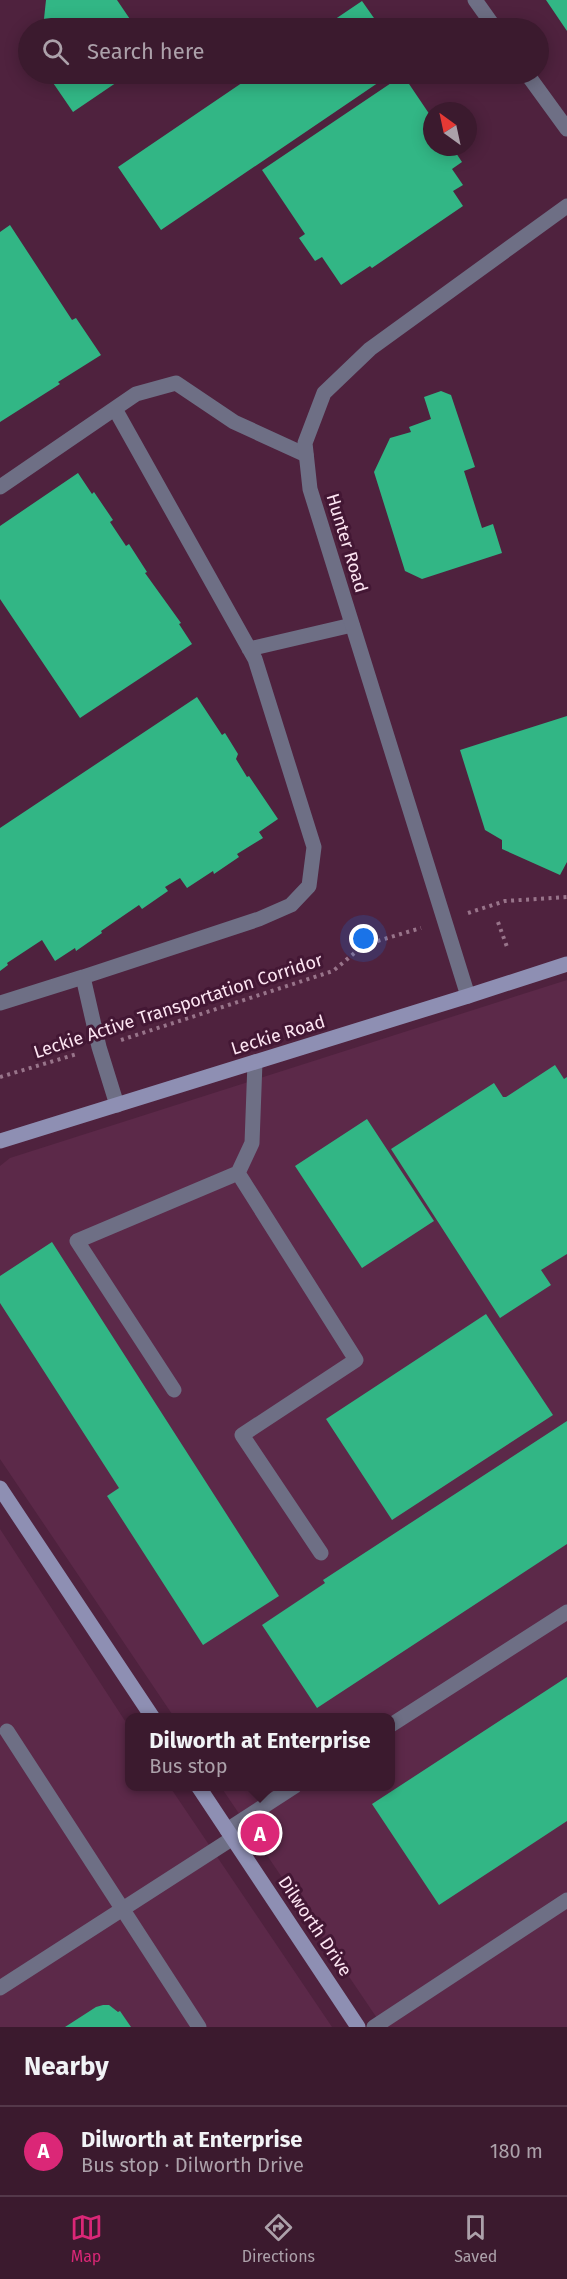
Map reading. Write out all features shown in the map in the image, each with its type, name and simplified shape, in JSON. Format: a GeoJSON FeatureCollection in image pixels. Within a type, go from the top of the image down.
{"type":"FeatureCollection","features":[{"type":"Feature","properties":{"kind":"main road","name":"Leckie Road"},"geometry":{"type":"LineString","coordinates":[[0,1141],[567,964]]}},
{"type":"Feature","properties":{"kind":"main road"},"geometry":{"type":"LineString","coordinates":[[0,1488],[150,1713]]}},
{"type":"Feature","properties":{"kind":"main road","name":"Dilworth Drive"},"geometry":{"type":"LineString","coordinates":[[201,1791],[358,2027]]}},
{"type":"Feature","properties":{"kind":"street"},"geometry":{"type":"LineString","coordinates":[[475,0],[488,18]]}},
{"type":"Feature","properties":{"kind":"street"},"geometry":{"type":"LineString","coordinates":[[534,84],[567,129]]}},
{"type":"Feature","properties":{"kind":"street","name":"Hunter Road"},"geometry":{"type":"LineString","coordinates":[[468,996],[310,489],[305,443],[324,393],[370,349],[567,206]]}},
{"type":"Feature","properties":{"kind":"street"},"geometry":{"type":"LineString","coordinates":[[0,488],[136,394],[176,383],[234,422],[306,455]]}},
{"type":"Feature","properties":{"kind":"street"},"geometry":{"type":"LineString","coordinates":[[0,1003],[259,919],[291,905],[309,886],[314,847],[255,658],[115,409]]}},
{"type":"Feature","properties":{"kind":"street"},"geometry":{"type":"LineString","coordinates":[[249,649],[352,625]]}},
{"type":"Feature","properties":{"kind":"street"},"geometry":{"type":"LineString","coordinates":[[83,977],[99,1047],[117,1105]]}},
{"type":"Feature","properties":{"kind":"street"},"geometry":{"type":"LineString","coordinates":[[174,1390],[76,1241],[238,1173],[252,1143],[255,1062]]}},
{"type":"Feature","properties":{"kind":"street"},"geometry":{"type":"LineString","coordinates":[[238,1173],[356,1360],[242,1435],[321,1553]]}},
{"type":"Feature","properties":{"kind":"street"},"geometry":{"type":"LineString","coordinates":[[395,1722],[567,1612]]}},
{"type":"Feature","properties":{"kind":"street"},"geometry":{"type":"LineString","coordinates":[[7,1731],[199,2027]]}},
{"type":"Feature","properties":{"kind":"street"},"geometry":{"type":"LineString","coordinates":[[0,1988],[122,1909],[288,1791]]}},
{"type":"Feature","properties":{"kind":"street"},"geometry":{"type":"LineString","coordinates":[[374,2027],[567,1900]]}},
{"type":"Feature","properties":{"kind":"path","name":"Leckie Active Transportation Corridor"},"geometry":{"type":"LineString","coordinates":[[0,1077],[333,971],[364,945],[505,901],[567,897]]}},
{"type":"Feature","properties":{"kind":"path"},"geometry":{"type":"LineString","coordinates":[[498,922],[507,947]]}},
{"type":"Feature","properties":{"kind":"shaded area"},"geometry":{"type":"Polygon","coordinates":[[[567,980],[567,2027],[383,2027],[224,1791],[395,1791],[395,1713],[171,1713],[0,1459],[0,1166],[10,1158],[567,980]]]}},
{"type":"Feature","properties":{"kind":"shaded area"},"geometry":{"type":"Polygon","coordinates":[[[0,1529],[125,1721],[125,1791],[173,1791],[332,2027],[0,2027],[0,1529]]]}},
{"type":"Feature","properties":{"kind":"building"},"geometry":{"type":"Polygon","coordinates":[[[46,0],[117,0],[129,18],[44,18],[46,0]]]}},
{"type":"Feature","properties":{"kind":"building"},"geometry":{"type":"Polygon","coordinates":[[[546,0],[567,0],[567,31],[546,0]]]}},
{"type":"Feature","properties":{"kind":"building"},"geometry":{"type":"Polygon","coordinates":[[[362,1],[374,18],[337,18],[362,1]]]}},
{"type":"Feature","properties":{"kind":"building"},"geometry":{"type":"Polygon","coordinates":[[[54,84],[114,84],[73,112],[54,84]]]}},
{"type":"Feature","properties":{"kind":"building"},"geometry":{"type":"Polygon","coordinates":[[[240,84],[376,84],[161,230],[118,167],[240,84]]]}},
{"type":"Feature","properties":{"kind":"building"},"geometry":{"type":"Polygon","coordinates":[[[390,84],[409,84],[423,105],[423,156],[458,156],[462,162],[452,169],[463,185],[453,191],[463,206],[372,268],[370,266],[341,285],[322,257],[315,261],[299,238],[305,234],[262,170],[390,84]]]}},
{"type":"Feature","properties":{"kind":"building"},"geometry":{"type":"Polygon","coordinates":[[[10,225],[72,320],[76,318],[101,355],[0,422],[0,232],[10,225]]]}},
{"type":"Feature","properties":{"kind":"building"},"geometry":{"type":"Polygon","coordinates":[[[441,391],[451,395],[475,467],[464,471],[482,528],[493,524],[502,553],[422,579],[405,571],[374,472],[390,438],[411,432],[409,427],[431,419],[424,397],[441,391]]]}},
{"type":"Feature","properties":{"kind":"building"},"geometry":{"type":"Polygon","coordinates":[[[78,473],[113,520],[110,522],[126,546],[129,544],[147,572],[145,573],[181,623],[179,624],[192,644],[80,718],[0,599],[0,526],[78,473]]]}},
{"type":"Feature","properties":{"kind":"building"},"geometry":{"type":"Polygon","coordinates":[[[197,697],[222,735],[225,733],[238,754],[236,759],[247,777],[249,776],[278,819],[259,832],[263,838],[237,854],[239,857],[214,874],[213,871],[187,888],[180,878],[165,887],[168,891],[142,909],[139,905],[76,951],[75,948],[55,961],[42,940],[7,963],[8,965],[0,971],[0,828],[197,697]]]}},
{"type":"Feature","properties":{"kind":"building"},"geometry":{"type":"Polygon","coordinates":[[[567,716],[567,862],[560,875],[502,849],[502,840],[485,830],[460,750],[567,716]]]}},
{"type":"Feature","properties":{"kind":"building"},"geometry":{"type":"Polygon","coordinates":[[[555,1065],[564,1079],[567,1077],[567,1254],[541,1270],[551,1285],[500,1318],[391,1149],[494,1083],[503,1097],[506,1097],[555,1065]]]}},
{"type":"Feature","properties":{"kind":"building"},"geometry":{"type":"Polygon","coordinates":[[[367,1119],[434,1221],[362,1268],[295,1166],[367,1119]]]}},
{"type":"Feature","properties":{"kind":"building"},"geometry":{"type":"Polygon","coordinates":[[[52,1242],[279,1596],[203,1645],[107,1496],[119,1488],[0,1303],[0,1276],[52,1242]]]}},
{"type":"Feature","properties":{"kind":"building"},"geometry":{"type":"Polygon","coordinates":[[[486,1314],[553,1415],[392,1520],[326,1419],[486,1314]]]}},
{"type":"Feature","properties":{"kind":"building"},"geometry":{"type":"Polygon","coordinates":[[[567,1421],[567,1544],[317,1708],[262,1625],[325,1583],[323,1580],[567,1421]]]}},
{"type":"Feature","properties":{"kind":"building"},"geometry":{"type":"Polygon","coordinates":[[[567,1677],[567,1821],[439,1905],[372,1804],[567,1677]]]}},
{"type":"Feature","properties":{"kind":"building"},"geometry":{"type":"Polygon","coordinates":[[[109,2005],[118,2012],[120,2011],[131,2027],[65,2027],[96,2007],[109,2005]]]}},
{"type":"Feature","properties":{"kind":"place","name":"Dilworth at Enterprise"},"geometry":{"type":"Point","coordinates":[260,1833]}}]}
